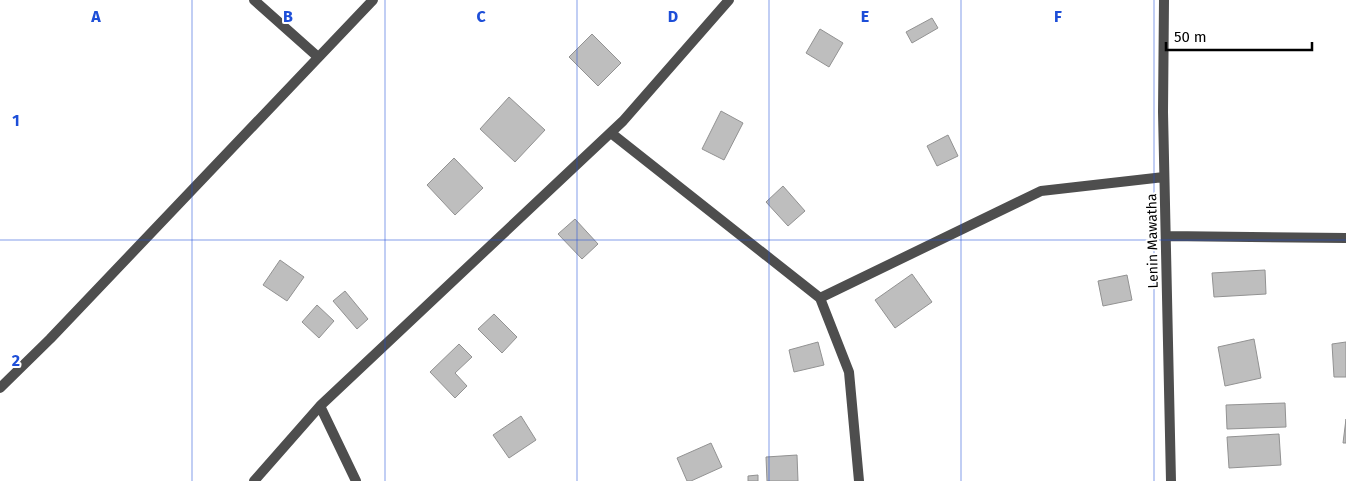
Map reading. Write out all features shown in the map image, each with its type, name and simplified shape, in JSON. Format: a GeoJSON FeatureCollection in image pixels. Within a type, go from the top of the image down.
{"type":"FeatureCollection","features":[{"type":"Feature","properties":{"kind":"street"},"geometry":{"type":"LineString","coordinates":[[254,0],[318,57]]}},
{"type":"Feature","properties":{"kind":"street"},"geometry":{"type":"LineString","coordinates":[[0,388],[57,332],[373,0]]}},
{"type":"Feature","properties":{"kind":"street"},"geometry":{"type":"LineString","coordinates":[[254,481],[320,406],[623,121],[729,0]]}},
{"type":"Feature","properties":{"kind":"street","name":"Lenin Mawatha"},"geometry":{"type":"LineString","coordinates":[[1164,0],[1164,177],[1171,481]]}},
{"type":"Feature","properties":{"kind":"street"},"geometry":{"type":"LineString","coordinates":[[611,133],[820,298],[849,372],[859,481]]}},
{"type":"Feature","properties":{"kind":"street"},"geometry":{"type":"LineString","coordinates":[[820,298],[1041,191],[1164,177]]}},
{"type":"Feature","properties":{"kind":"street"},"geometry":{"type":"LineString","coordinates":[[1166,236],[1346,238]]}},
{"type":"Feature","properties":{"kind":"street"},"geometry":{"type":"LineString","coordinates":[[320,406],[356,481]]}},
{"type":"Feature","properties":{"kind":"building"},"geometry":{"type":"Polygon","coordinates":[[[932,18],[938,28],[912,43],[906,32],[932,18]]]}},
{"type":"Feature","properties":{"kind":"building"},"geometry":{"type":"Polygon","coordinates":[[[820,29],[843,43],[829,67],[806,53],[820,29]]]}},
{"type":"Feature","properties":{"kind":"building"},"geometry":{"type":"Polygon","coordinates":[[[592,34],[621,63],[598,86],[569,57],[592,34]]]}},
{"type":"Feature","properties":{"kind":"building"},"geometry":{"type":"Polygon","coordinates":[[[509,97],[545,130],[515,162],[480,129],[509,97]]]}},
{"type":"Feature","properties":{"kind":"building"},"geometry":{"type":"Polygon","coordinates":[[[721,111],[743,123],[724,160],[702,149],[721,111]]]}},
{"type":"Feature","properties":{"kind":"building"},"geometry":{"type":"Polygon","coordinates":[[[948,135],[958,156],[937,166],[927,146],[948,135]]]}},
{"type":"Feature","properties":{"kind":"building"},"geometry":{"type":"Polygon","coordinates":[[[454,158],[483,188],[455,215],[427,185],[454,158]]]}},
{"type":"Feature","properties":{"kind":"building"},"geometry":{"type":"Polygon","coordinates":[[[783,186],[805,211],[788,226],[766,202],[783,186]]]}},
{"type":"Feature","properties":{"kind":"building"},"geometry":{"type":"Polygon","coordinates":[[[575,219],[598,244],[582,259],[558,234],[575,219]]]}},
{"type":"Feature","properties":{"kind":"building"},"geometry":{"type":"Polygon","coordinates":[[[280,260],[304,277],[287,301],[263,285],[280,260]]]}},
{"type":"Feature","properties":{"kind":"building"},"geometry":{"type":"Polygon","coordinates":[[[1265,270],[1266,294],[1214,297],[1212,273],[1265,270]]]}},
{"type":"Feature","properties":{"kind":"building"},"geometry":{"type":"Polygon","coordinates":[[[912,274],[932,302],[895,328],[875,300],[912,274]]]}},
{"type":"Feature","properties":{"kind":"building"},"geometry":{"type":"Polygon","coordinates":[[[1127,275],[1132,300],[1103,306],[1098,281],[1127,275]]]}},
{"type":"Feature","properties":{"kind":"building"},"geometry":{"type":"Polygon","coordinates":[[[345,291],[368,319],[357,329],[333,301],[345,291]]]}},
{"type":"Feature","properties":{"kind":"building"},"geometry":{"type":"Polygon","coordinates":[[[317,305],[334,321],[319,338],[302,322],[317,305]]]}},
{"type":"Feature","properties":{"kind":"building"},"geometry":{"type":"Polygon","coordinates":[[[494,314],[517,337],[502,353],[478,329],[494,314]]]}},
{"type":"Feature","properties":{"kind":"building"},"geometry":{"type":"Polygon","coordinates":[[[1254,339],[1261,378],[1225,386],[1218,347],[1254,339]]]}},
{"type":"Feature","properties":{"kind":"building"},"geometry":{"type":"Polygon","coordinates":[[[818,342],[824,365],[794,372],[789,350],[818,342]]]}},
{"type":"Feature","properties":{"kind":"building"},"geometry":{"type":"Polygon","coordinates":[[[1346,342],[1346,377],[1334,377],[1332,344],[1346,342]]]}},
{"type":"Feature","properties":{"kind":"building"},"geometry":{"type":"Polygon","coordinates":[[[459,344],[472,357],[455,373],[467,386],[455,398],[430,372],[459,344]]]}},
{"type":"Feature","properties":{"kind":"building"},"geometry":{"type":"Polygon","coordinates":[[[1285,403],[1286,427],[1227,429],[1226,405],[1285,403]]]}},
{"type":"Feature","properties":{"kind":"building"},"geometry":{"type":"Polygon","coordinates":[[[521,416],[536,440],[509,458],[493,435],[521,416]]]}},
{"type":"Feature","properties":{"kind":"building"},"geometry":{"type":"Polygon","coordinates":[[[1346,419],[1346,443],[1343,443],[1346,419]]]}},
{"type":"Feature","properties":{"kind":"building"},"geometry":{"type":"Polygon","coordinates":[[[1279,434],[1281,465],[1229,468],[1227,437],[1279,434]]]}},
{"type":"Feature","properties":{"kind":"building"},"geometry":{"type":"Polygon","coordinates":[[[711,443],[722,467],[687,481],[677,458],[711,443]]]}},
{"type":"Feature","properties":{"kind":"building"},"geometry":{"type":"Polygon","coordinates":[[[797,455],[798,481],[767,481],[766,457],[797,455]]]}},
{"type":"Feature","properties":{"kind":"building"},"geometry":{"type":"Polygon","coordinates":[[[758,475],[758,481],[748,481],[748,476],[758,475]]]}}]}
